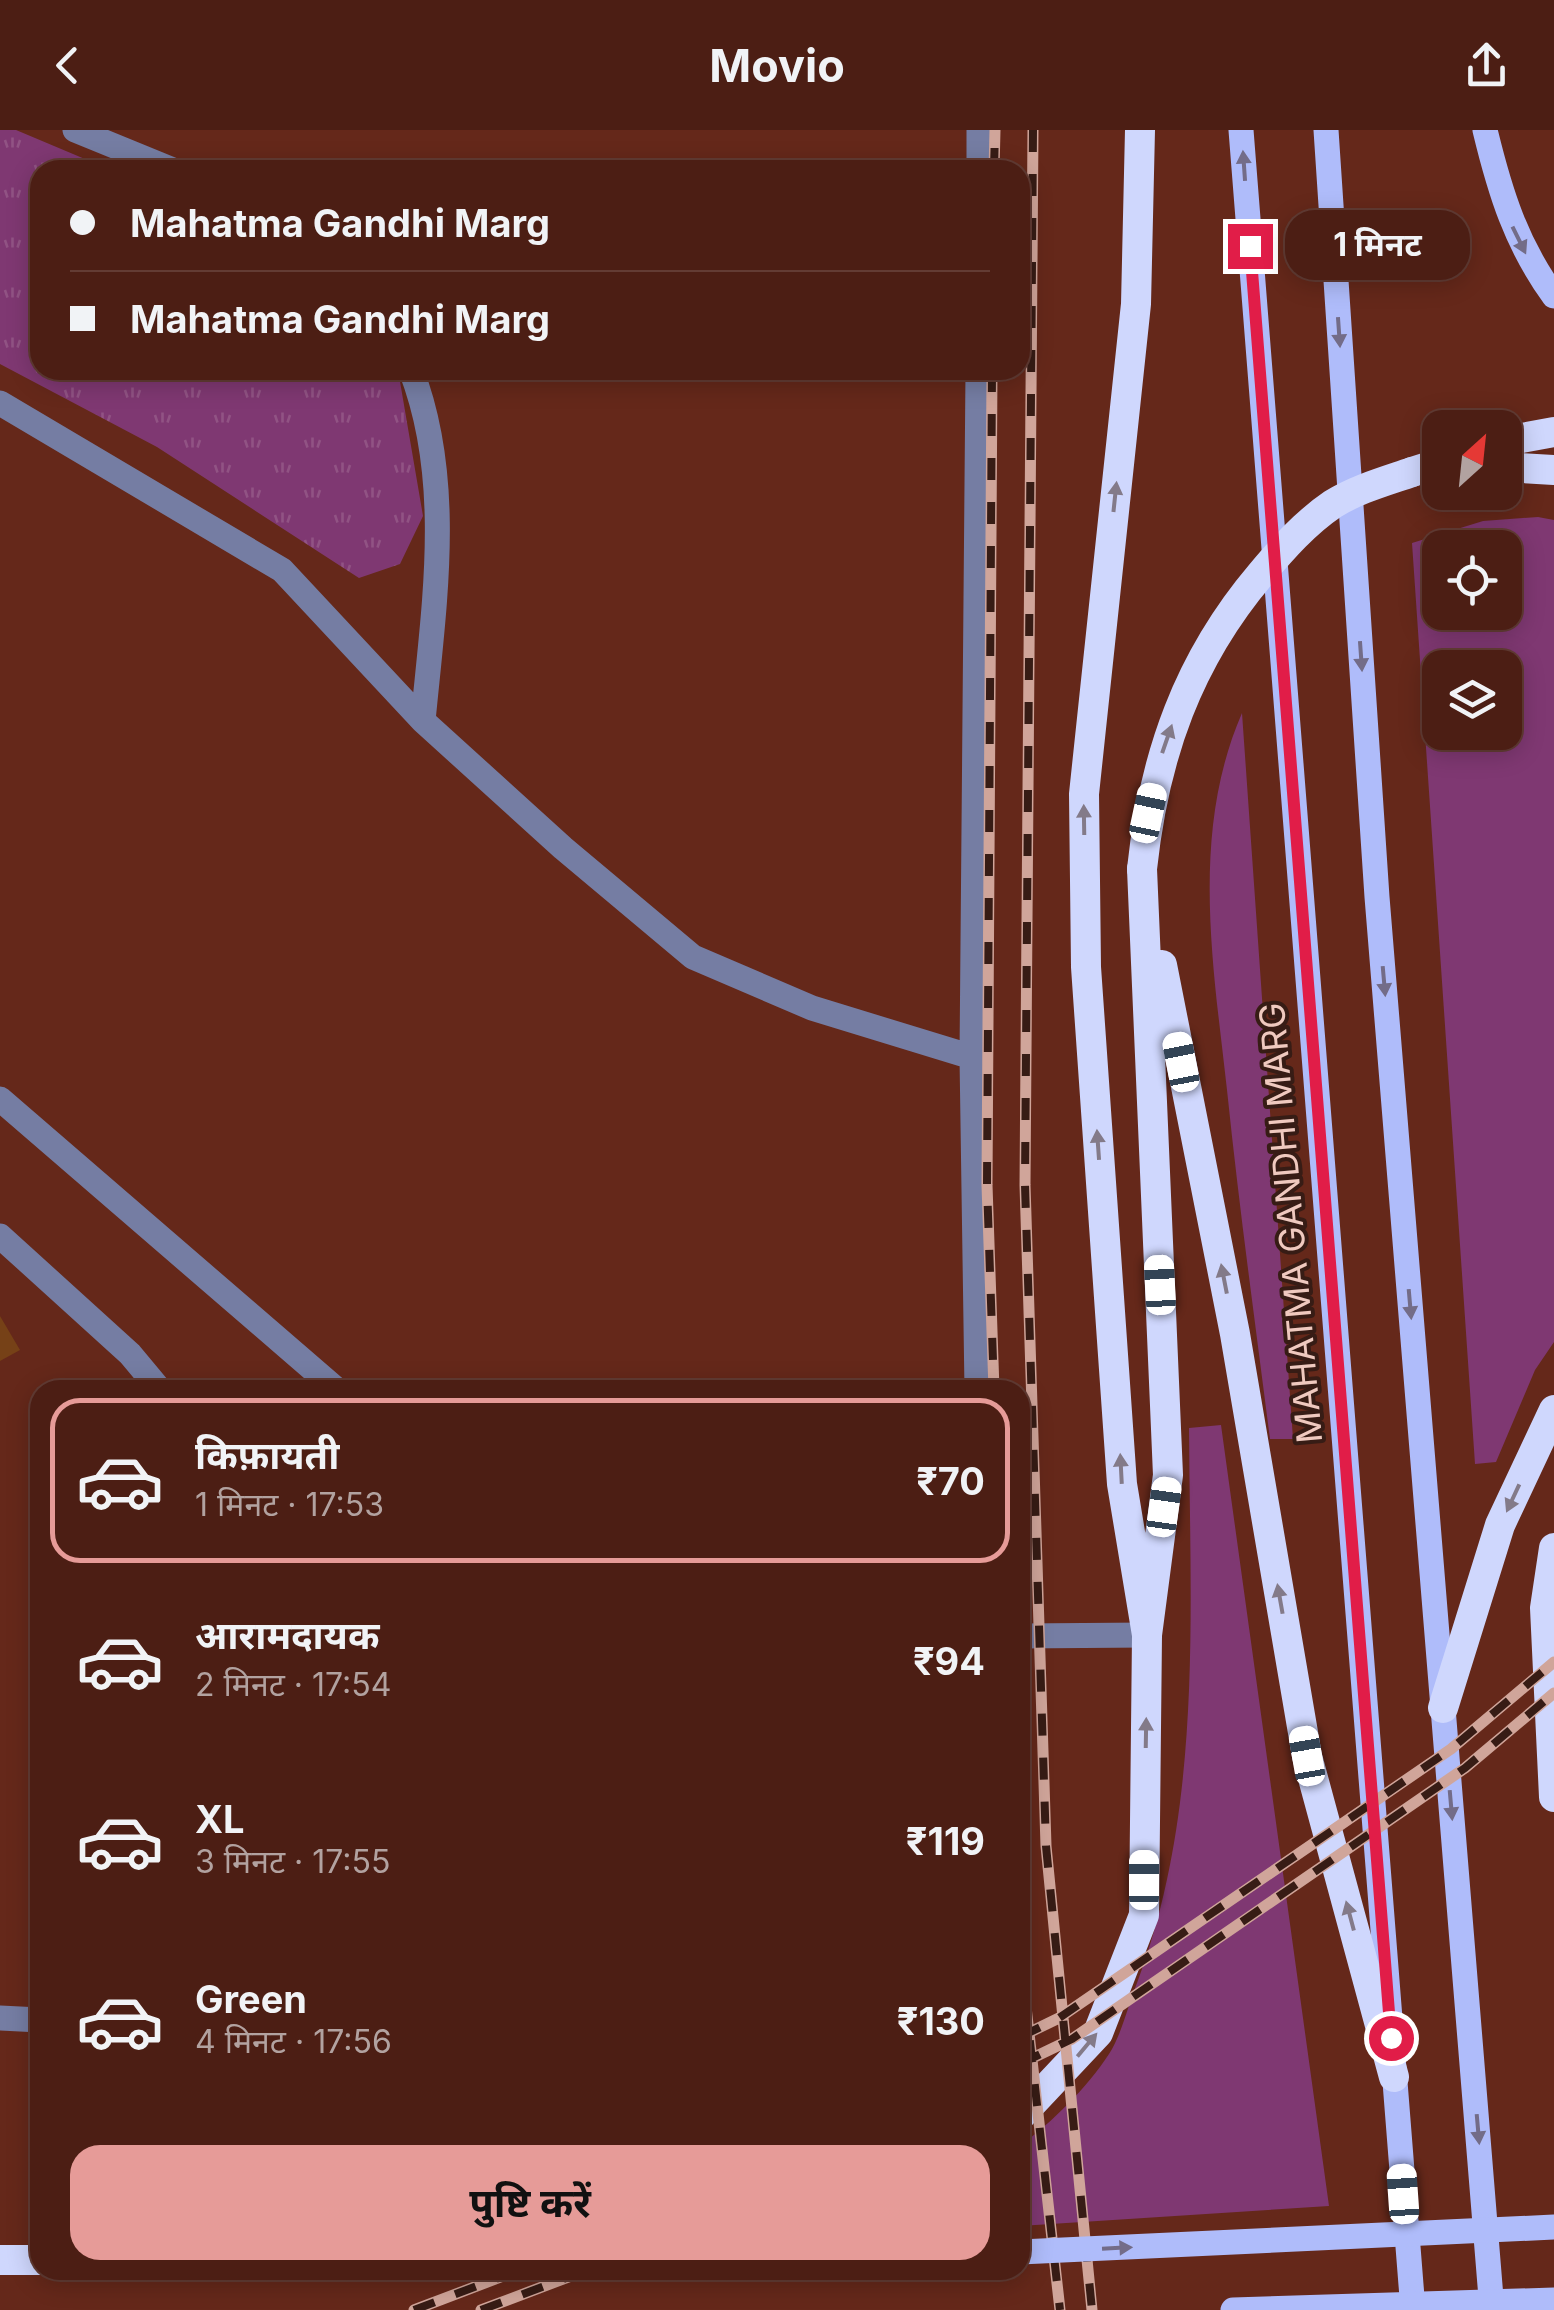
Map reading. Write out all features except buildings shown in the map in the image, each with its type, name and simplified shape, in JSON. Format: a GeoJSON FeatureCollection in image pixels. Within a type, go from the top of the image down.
{"type":"FeatureCollection","features":[{"type":"Feature","properties":{"kind":"highway"},"geometry":{"type":"LineString","coordinates":[[1140,130],[1136,304],[1084,794],[1086,967],[1122,1484],[1146,1635]]}},
{"type":"Feature","properties":{"kind":"highway"},"geometry":{"type":"LineString","coordinates":[[1522,438],[1554,432]]}},
{"type":"Feature","properties":{"kind":"highway"},"geometry":{"type":"LineString","coordinates":[[1522,468],[1554,470]]}},
{"type":"Feature","properties":{"kind":"highway"},"geometry":{"type":"LineString","coordinates":[[1030,2105],[1098,2033],[1144,1915],[1146,1635],[1168,1475],[1142,868],[1158,765],[1187,685],[1206,646],[1300,530],[1334,503],[1422,471]]}},
{"type":"Feature","properties":{"kind":"highway"},"geometry":{"type":"LineString","coordinates":[[1142,868],[1235,1334],[1307,1756],[1394,2077]]}},
{"type":"Feature","properties":{"kind":"highway"},"geometry":{"type":"LineString","coordinates":[[1443,1708],[1500,1524],[1554,1410]]}},
{"type":"Feature","properties":{"kind":"highway"},"geometry":{"type":"LineString","coordinates":[[1554,1548],[1545,1608],[1554,1798]]}},
{"type":"Feature","properties":{"kind":"highway"},"geometry":{"type":"LineString","coordinates":[[0,2260],[30,2260]]}},
{"type":"Feature","properties":{"kind":"main road","name":"MAHATMA GANDHI MARG"},"geometry":{"type":"LineString","coordinates":[[1241,130],[1413,2310]]}},
{"type":"Feature","properties":{"kind":"main road"},"geometry":{"type":"LineString","coordinates":[[1326,130],[1377,897],[1492,2310]]}},
{"type":"Feature","properties":{"kind":"main road"},"geometry":{"type":"LineString","coordinates":[[1486,130],[1512,226],[1554,296]]}},
{"type":"Feature","properties":{"kind":"main road"},"geometry":{"type":"LineString","coordinates":[[1030,2252],[1554,2227]]}},
{"type":"Feature","properties":{"kind":"main road"},"geometry":{"type":"LineString","coordinates":[[1233,2310],[1554,2300]]}},
{"type":"Feature","properties":{"kind":"street"},"geometry":{"type":"LineString","coordinates":[[75,130],[148,160]]}},
{"type":"Feature","properties":{"kind":"street"},"geometry":{"type":"LineString","coordinates":[[979,160],[980,130]]}},
{"type":"Feature","properties":{"kind":"street"},"geometry":{"type":"LineString","coordinates":[[415,380],[429,416],[438,548],[423,721]]}},
{"type":"Feature","properties":{"kind":"street"},"geometry":{"type":"LineString","coordinates":[[977,1380],[972,1057],[978,380]]}},
{"type":"Feature","properties":{"kind":"street"},"geometry":{"type":"LineString","coordinates":[[0,403],[282,570],[423,721],[563,848],[693,957],[812,1008],[972,1057]]}},
{"type":"Feature","properties":{"kind":"street"},"geometry":{"type":"LineString","coordinates":[[0,1099],[325,1380]]}},
{"type":"Feature","properties":{"kind":"street"},"geometry":{"type":"LineString","coordinates":[[0,1236],[130,1354],[152,1380]]}},
{"type":"Feature","properties":{"kind":"street"},"geometry":{"type":"LineString","coordinates":[[1030,1636],[1146,1635]]}},
{"type":"Feature","properties":{"kind":"street"},"geometry":{"type":"LineString","coordinates":[[0,2018],[30,2020]]}},
{"type":"Feature","properties":{"kind":"green space"},"geometry":{"type":"Polygon","coordinates":[[[0,130],[16,130],[87,160],[30,160],[30,380],[0,364],[0,130]]]}},
{"type":"Feature","properties":{"kind":"green space"},"geometry":{"type":"Polygon","coordinates":[[[30,380],[400,380],[423,516],[400,564],[359,578],[157,447],[30,380]]]}},
{"type":"Feature","properties":{"kind":"green space"},"geometry":{"type":"Polygon","coordinates":[[[1538,517],[1554,520],[1554,1342],[1535,1370],[1496,1462],[1475,1464],[1426,750],[1522,750],[1522,650],[1422,650],[1422,689],[1412,543],[1422,540],[1422,630],[1522,630],[1522,530],[1454,530],[1483,521],[1538,517]]]}},
{"type":"Feature","properties":{"kind":"green space"},"geometry":{"type":"Polygon","coordinates":[[[1242,713],[1293,1439],[1270,1439],[1212,947],[1211,852],[1216,805],[1226,758],[1242,713]]]}},
{"type":"Feature","properties":{"kind":"green space"},"geometry":{"type":"Polygon","coordinates":[[[1221,1425],[1329,2206],[1030,2225],[1030,2138],[1068,2104],[1109,2054],[1158,1916],[1173,1848],[1188,1709],[1189,1428],[1221,1425]]]}},
{"type":"Feature","properties":{"kind":"railway"},"geometry":{"type":"LineString","coordinates":[[994,160],[995,130]]}},
{"type":"Feature","properties":{"kind":"railway"},"geometry":{"type":"LineString","coordinates":[[1033,130],[1025,1185],[1046,1846],[1092,2310]]}},
{"type":"Feature","properties":{"kind":"railway"},"geometry":{"type":"LineString","coordinates":[[992,380],[987,1185],[994,1380]]}},
{"type":"Feature","properties":{"kind":"railway"},"geometry":{"type":"LineString","coordinates":[[1030,2032],[1059,2018],[1451,1749],[1554,1662]]}},
{"type":"Feature","properties":{"kind":"railway"},"geometry":{"type":"LineString","coordinates":[[1030,2059],[1072,2039],[1465,1768],[1554,1693]]}},
{"type":"Feature","properties":{"kind":"railway"},"geometry":{"type":"LineString","coordinates":[[1030,2042],[1060,2310]]}},
{"type":"Feature","properties":{"kind":"railway"},"geometry":{"type":"LineString","coordinates":[[414,2310],[493,2280]]}},
{"type":"Feature","properties":{"kind":"railway"},"geometry":{"type":"LineString","coordinates":[[481,2310],[560,2280]]}},
{"type":"Feature","properties":{"kind":"route"},"geometry":{"type":"LineString","coordinates":[[1250,246],[1391,2038]]}}]}
